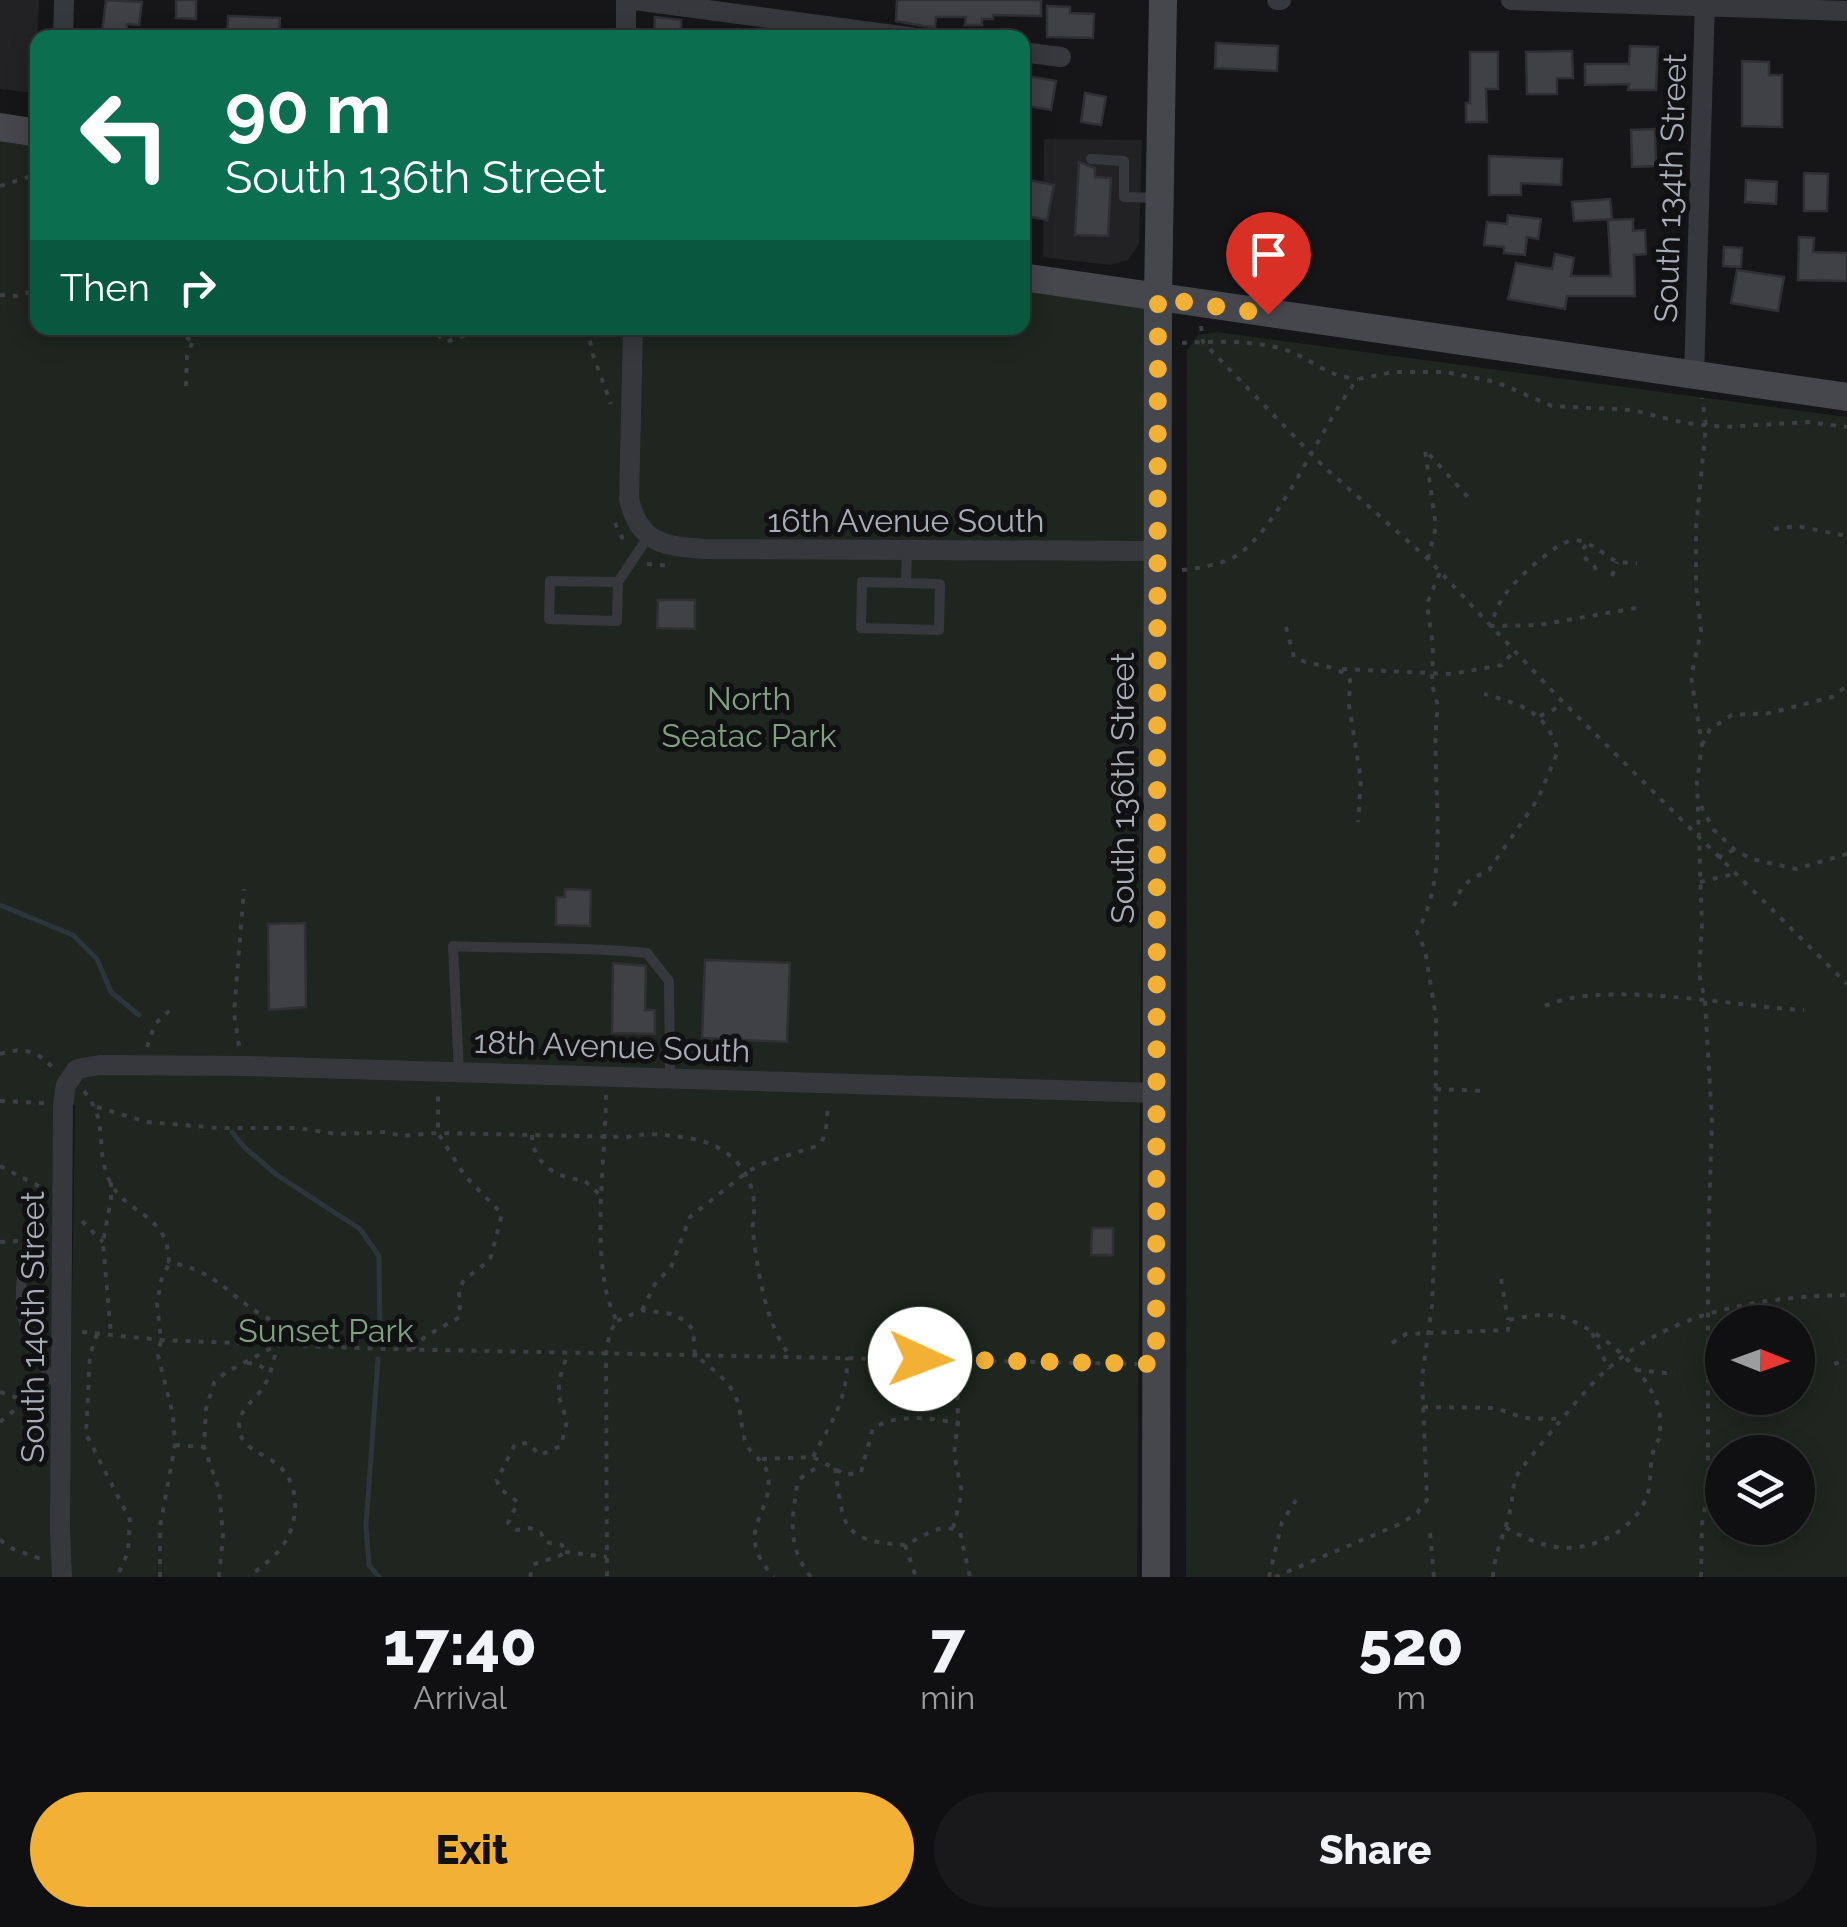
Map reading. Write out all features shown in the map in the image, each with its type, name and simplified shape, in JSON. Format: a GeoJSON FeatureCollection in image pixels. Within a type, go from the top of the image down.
{"type":"FeatureCollection","features":[{"type":"Feature","properties":{"kind":"street"},"geometry":{"type":"LineString","coordinates":[[63,30],[64,0]]}},
{"type":"Feature","properties":{"kind":"street"},"geometry":{"type":"LineString","coordinates":[[626,0],[626,30]]}},
{"type":"Feature","properties":{"kind":"street"},"geometry":{"type":"LineString","coordinates":[[634,0],[857,30]]}},
{"type":"Feature","properties":{"kind":"street","name":"South 136th Street"},"geometry":{"type":"LineString","coordinates":[[1156,1577],[1158,298],[1163,0]]}},
{"type":"Feature","properties":{"kind":"street"},"geometry":{"type":"LineString","coordinates":[[1512,0],[1847,11]]}},
{"type":"Feature","properties":{"kind":"street","name":"South 134th Street"},"geometry":{"type":"LineString","coordinates":[[1694,377],[1705,4]]}},
{"type":"Feature","properties":{"kind":"street"},"geometry":{"type":"LineString","coordinates":[[1030,53],[1062,57]]}},
{"type":"Feature","properties":{"kind":"street"},"geometry":{"type":"LineString","coordinates":[[0,127],[30,131]]}},
{"type":"Feature","properties":{"kind":"street"},"geometry":{"type":"LineString","coordinates":[[1030,278],[1847,398]]}},
{"type":"Feature","properties":{"kind":"street"},"geometry":{"type":"LineString","coordinates":[[633,335],[628,484],[632,514],[652,539]]}},
{"type":"Feature","properties":{"kind":"street","name":"16th Avenue South"},"geometry":{"type":"LineString","coordinates":[[652,539],[704,549],[1158,551]]}},
{"type":"Feature","properties":{"kind":"street","name":"18th Avenue South"},"geometry":{"type":"LineString","coordinates":[[69,1077],[88,1066],[241,1066],[1158,1093]]}},
{"type":"Feature","properties":{"kind":"street","name":"South 140th Street"},"geometry":{"type":"LineString","coordinates":[[61,1571],[62,1201],[64,1102],[69,1077]]}},
{"type":"Feature","properties":{"kind":"lane"},"geometry":{"type":"LineString","coordinates":[[1091,159],[1124,161],[1124,196],[1160,198]]}},
{"type":"Feature","properties":{"kind":"lane"},"geometry":{"type":"LineString","coordinates":[[618,582],[550,581],[549,619],[617,620],[618,582],[652,539]]}},
{"type":"Feature","properties":{"kind":"lane"},"geometry":{"type":"LineString","coordinates":[[906,550],[906,583]]}},
{"type":"Feature","properties":{"kind":"lane"},"geometry":{"type":"LineString","coordinates":[[862,582],[906,583],[940,584],[939,630],[861,628],[862,582]]}},
{"type":"Feature","properties":{"kind":"lane"},"geometry":{"type":"LineString","coordinates":[[449,1072],[453,946],[602,948],[648,953],[668,981],[670,1077]]}},
{"type":"Feature","properties":{"kind":"lane"},"geometry":{"type":"LineString","coordinates":[[36,1238],[28,1250],[22,1289],[24,1327],[52,1380]]}},
{"type":"Feature","properties":{"kind":"path"},"geometry":{"type":"LineString","coordinates":[[0,186],[30,177]]}},
{"type":"Feature","properties":{"kind":"path"},"geometry":{"type":"LineString","coordinates":[[0,295],[30,292]]}},
{"type":"Feature","properties":{"kind":"path"},"geometry":{"type":"LineString","coordinates":[[1201,321],[1204,342],[1322,465],[1428,560],[1565,704],[1847,984]]}},
{"type":"Feature","properties":{"kind":"path"},"geometry":{"type":"LineString","coordinates":[[185,335],[191,341]]}},
{"type":"Feature","properties":{"kind":"path"},"geometry":{"type":"LineString","coordinates":[[186,386],[184,368],[194,335]]}},
{"type":"Feature","properties":{"kind":"path"},"geometry":{"type":"LineString","coordinates":[[438,335],[446,342],[466,335]]}},
{"type":"Feature","properties":{"kind":"path"},"geometry":{"type":"LineString","coordinates":[[1182,343],[1273,348],[1300,356],[1334,376],[1358,379]]}},
{"type":"Feature","properties":{"kind":"path"},"geometry":{"type":"LineString","coordinates":[[1694,377],[1706,425],[1696,528],[1696,586],[1702,632],[1691,677],[1702,746],[1697,782],[1700,973],[1712,1120],[1707,1305]]}},
{"type":"Feature","properties":{"kind":"path"},"geometry":{"type":"LineString","coordinates":[[1428,560],[1436,526],[1425,450],[1468,497]]}},
{"type":"Feature","properties":{"kind":"path"},"geometry":{"type":"LineString","coordinates":[[1774,529],[1797,526],[1847,536]]}},
{"type":"Feature","properties":{"kind":"path"},"geometry":{"type":"LineString","coordinates":[[1490,626],[1504,596],[1533,565],[1566,542],[1575,540],[1601,548],[1616,562],[1612,576]]}},
{"type":"Feature","properties":{"kind":"path"},"geometry":{"type":"LineString","coordinates":[[1586,545],[1586,560],[1593,562],[1599,577]]}},
{"type":"Feature","properties":{"kind":"path"},"geometry":{"type":"LineString","coordinates":[[1616,562],[1636,563]]}},
{"type":"Feature","properties":{"kind":"path"},"geometry":{"type":"LineString","coordinates":[[1272,1577],[1370,1539],[1417,1513],[1426,1500],[1423,1407],[1435,1234],[1436,1089],[1433,995],[1417,932],[1429,907],[1436,870],[1438,706],[1431,674],[1433,646],[1427,604],[1440,572]]}},
{"type":"Feature","properties":{"kind":"path"},"geometry":{"type":"LineString","coordinates":[[1490,626],[1539,625],[1636,608]]}},
{"type":"Feature","properties":{"kind":"path"},"geometry":{"type":"LineString","coordinates":[[1286,627],[1294,656],[1310,664],[1338,668],[1431,674],[1492,668],[1509,660],[1522,660]]}},
{"type":"Feature","properties":{"kind":"path"},"geometry":{"type":"LineString","coordinates":[[1509,660],[1514,651]]}},
{"type":"Feature","properties":{"kind":"path"},"geometry":{"type":"LineString","coordinates":[[1338,668],[1350,680],[1349,704],[1361,780],[1358,822]]}},
{"type":"Feature","properties":{"kind":"path"},"geometry":{"type":"LineString","coordinates":[[1702,746],[1710,730],[1732,714],[1770,713],[1832,697],[1847,686]]}},
{"type":"Feature","properties":{"kind":"path"},"geometry":{"type":"LineString","coordinates":[[1454,906],[1470,879],[1489,870],[1538,799],[1558,751],[1548,724],[1540,716],[1484,694]]}},
{"type":"Feature","properties":{"kind":"path"},"geometry":{"type":"LineString","coordinates":[[1540,716],[1565,704]]}},
{"type":"Feature","properties":{"kind":"path"},"geometry":{"type":"LineString","coordinates":[[1698,802],[1714,830],[1735,850],[1752,859],[1796,869],[1847,854]]}},
{"type":"Feature","properties":{"kind":"path"},"geometry":{"type":"LineString","coordinates":[[1719,859],[1735,850]]}},
{"type":"Feature","properties":{"kind":"path"},"geometry":{"type":"LineString","coordinates":[[1700,882],[1734,874]]}},
{"type":"Feature","properties":{"kind":"path"},"geometry":{"type":"LineString","coordinates":[[241,1066],[234,1013],[244,889]]}},
{"type":"Feature","properties":{"kind":"path"},"geometry":{"type":"LineString","coordinates":[[1544,1006],[1560,999],[1602,996],[1804,1010]]}},
{"type":"Feature","properties":{"kind":"path"},"geometry":{"type":"LineString","coordinates":[[144,1065],[155,1024],[170,1010]]}},
{"type":"Feature","properties":{"kind":"path"},"geometry":{"type":"LineString","coordinates":[[0,1054],[28,1050],[69,1077],[97,1107],[146,1122],[218,1128],[298,1128],[337,1134],[628,1137],[656,1133],[700,1140],[721,1149],[746,1172],[754,1194],[753,1234],[765,1304],[790,1356]]}},
{"type":"Feature","properties":{"kind":"path"},"geometry":{"type":"LineString","coordinates":[[412,1349],[426,1336],[460,1317],[459,1289],[470,1274],[490,1260],[502,1214],[466,1176],[438,1133],[449,1072]]}},
{"type":"Feature","properties":{"kind":"path"},"geometry":{"type":"LineString","coordinates":[[606,1075],[603,1271],[607,1302],[617,1321]]}},
{"type":"Feature","properties":{"kind":"path"},"geometry":{"type":"LineString","coordinates":[[642,1310],[655,1284],[671,1267],[690,1217],[746,1172],[764,1162],[817,1146],[823,1139],[828,1082]]}},
{"type":"Feature","properties":{"kind":"path"},"geometry":{"type":"LineString","coordinates":[[1436,1089],[1483,1091]]}},
{"type":"Feature","properties":{"kind":"path"},"geometry":{"type":"LineString","coordinates":[[0,1100],[64,1102]]}},
{"type":"Feature","properties":{"kind":"path"},"geometry":{"type":"LineString","coordinates":[[97,1107],[112,1199],[104,1242],[111,1335]]}},
{"type":"Feature","properties":{"kind":"path"},"geometry":{"type":"LineString","coordinates":[[532,1135],[532,1150],[540,1162],[574,1180],[584,1180],[603,1198]]}},
{"type":"Feature","properties":{"kind":"path"},"geometry":{"type":"LineString","coordinates":[[0,1166],[62,1201]]}},
{"type":"Feature","properties":{"kind":"path"},"geometry":{"type":"LineString","coordinates":[[110,1182],[161,1228],[169,1243],[170,1262],[157,1303],[161,1340],[158,1355],[173,1415],[175,1445],[160,1526],[160,1577]]}},
{"type":"Feature","properties":{"kind":"path"},"geometry":{"type":"LineString","coordinates":[[112,1199],[122,1195]]}},
{"type":"Feature","properties":{"kind":"path"},"geometry":{"type":"LineString","coordinates":[[170,1262],[216,1278],[260,1314],[303,1335],[310,1345]]}},
{"type":"Feature","properties":{"kind":"path"},"geometry":{"type":"LineString","coordinates":[[1392,1344],[1406,1334],[1508,1330],[1501,1279]]}},
{"type":"Feature","properties":{"kind":"path"},"geometry":{"type":"LineString","coordinates":[[1744,1305],[1772,1298],[1847,1294]]}},
{"type":"Feature","properties":{"kind":"path"},"geometry":{"type":"LineString","coordinates":[[607,1577],[606,1353],[610,1332],[617,1321],[642,1310],[658,1310],[686,1322],[693,1330],[695,1355],[727,1382],[736,1395],[744,1440],[750,1451],[762,1459],[812,1457],[846,1475],[861,1472],[873,1428],[884,1421],[926,1419],[958,1424]]}},
{"type":"Feature","properties":{"kind":"path"},"geometry":{"type":"LineString","coordinates":[[1493,1577],[1493,1561],[1510,1510],[1513,1481],[1563,1419],[1624,1357],[1648,1341],[1705,1315]]}},
{"type":"Feature","properties":{"kind":"path"},"geometry":{"type":"LineString","coordinates":[[1505,1527],[1531,1541],[1573,1548],[1609,1536],[1631,1522],[1649,1488],[1650,1464],[1661,1436],[1658,1404],[1649,1386],[1624,1357],[1592,1333],[1552,1316],[1508,1320]]}},
{"type":"Feature","properties":{"kind":"path"},"geometry":{"type":"LineString","coordinates":[[62,1329],[161,1340],[412,1349],[1156,1364]]}},
{"type":"Feature","properties":{"kind":"path"},"geometry":{"type":"LineString","coordinates":[[1592,1333],[1609,1369]]}},
{"type":"Feature","properties":{"kind":"path"},"geometry":{"type":"LineString","coordinates":[[97,1334],[90,1356],[86,1434],[130,1520],[128,1552],[117,1577]]}},
{"type":"Feature","properties":{"kind":"path"},"geometry":{"type":"LineString","coordinates":[[219,1577],[219,1488],[204,1448],[206,1409],[214,1383],[278,1344]]}},
{"type":"Feature","properties":{"kind":"path"},"geometry":{"type":"LineString","coordinates":[[249,1577],[281,1549],[295,1515],[290,1478],[278,1464],[243,1442],[238,1430],[239,1418],[266,1384],[278,1344]]}},
{"type":"Feature","properties":{"kind":"path"},"geometry":{"type":"LineString","coordinates":[[564,1552],[562,1545],[545,1542],[541,1532],[530,1528],[518,1530],[508,1523],[518,1502],[499,1488],[497,1480],[515,1444],[528,1443],[540,1455],[562,1446],[568,1420],[559,1397],[559,1380],[568,1352]]}},
{"type":"Feature","properties":{"kind":"path"},"geometry":{"type":"LineString","coordinates":[[812,1457],[844,1400],[847,1357]]}},
{"type":"Feature","properties":{"kind":"path"},"geometry":{"type":"LineString","coordinates":[[952,1528],[962,1492],[954,1454],[958,1424],[957,1360]]}},
{"type":"Feature","properties":{"kind":"path"},"geometry":{"type":"LineString","coordinates":[[1834,1364],[1847,1360]]}},
{"type":"Feature","properties":{"kind":"path"},"geometry":{"type":"LineString","coordinates":[[242,1364],[258,1364],[269,1372]]}},
{"type":"Feature","properties":{"kind":"path"},"geometry":{"type":"LineString","coordinates":[[1636,1370],[1676,1374]]}},
{"type":"Feature","properties":{"kind":"path"},"geometry":{"type":"LineString","coordinates":[[0,1392],[26,1401],[0,1422]]}},
{"type":"Feature","properties":{"kind":"path"},"geometry":{"type":"LineString","coordinates":[[1423,1407],[1496,1408],[1524,1418],[1563,1419]]}},
{"type":"Feature","properties":{"kind":"path"},"geometry":{"type":"LineString","coordinates":[[1701,1577],[1702,1524],[1708,1490],[1708,1415]]}},
{"type":"Feature","properties":{"kind":"path"},"geometry":{"type":"LineString","coordinates":[[175,1445],[204,1448]]}},
{"type":"Feature","properties":{"kind":"path"},"geometry":{"type":"LineString","coordinates":[[762,1459],[768,1488],[756,1519],[755,1538],[763,1565],[774,1577]]}},
{"type":"Feature","properties":{"kind":"path"},"geometry":{"type":"LineString","coordinates":[[811,1577],[792,1545],[792,1516],[798,1480],[822,1464]]}},
{"type":"Feature","properties":{"kind":"path"},"geometry":{"type":"LineString","coordinates":[[836,1468],[844,1524],[854,1534],[906,1545],[933,1530],[952,1528],[960,1532],[970,1577]]}},
{"type":"Feature","properties":{"kind":"path"},"geometry":{"type":"LineString","coordinates":[[1272,1577],[1282,1522],[1296,1500]]}},
{"type":"Feature","properties":{"kind":"path"},"geometry":{"type":"LineString","coordinates":[[1430,1533],[1434,1577]]}},
{"type":"Feature","properties":{"kind":"path"},"geometry":{"type":"LineString","coordinates":[[0,1540],[61,1571]]}},
{"type":"Feature","properties":{"kind":"path"},"geometry":{"type":"LineString","coordinates":[[906,1545],[916,1577]]}},
{"type":"Feature","properties":{"kind":"path"},"geometry":{"type":"LineString","coordinates":[[0,1548],[14,1549]]}},
{"type":"Feature","properties":{"kind":"path"},"geometry":{"type":"LineString","coordinates":[[564,1552],[607,1556]]}},
{"type":"Feature","properties":{"kind":"path"},"geometry":{"type":"LineString","coordinates":[[530,1577],[533,1565],[559,1558],[564,1552]]}},
{"type":"Feature","properties":{"kind":"shaded area"},"geometry":{"type":"Polygon","coordinates":[[[0,0],[39,0],[38,30],[30,30],[30,92],[0,89],[0,0]]]}},
{"type":"Feature","properties":{"kind":"shaded area"},"geometry":{"type":"Polygon","coordinates":[[[1044,139],[1142,140],[1139,244],[1128,260],[1110,265],[1043,257],[1044,139]]]}},
{"type":"Feature","properties":{"kind":"green space","name":"North Seatac Park"},"geometry":{"type":"Polygon","coordinates":[[[0,141],[30,146],[30,335],[1030,335],[1030,288],[1145,305],[1137,1577],[0,1577],[0,141]],[[63,1094],[70,1453],[75,1106],[63,1094]]]}},
{"type":"Feature","properties":{"kind":"green space"},"geometry":{"type":"Polygon","coordinates":[[[1217,332],[1847,417],[1847,1577],[1186,1577],[1187,351],[1198,335],[1217,332]]]}},
{"type":"Feature","properties":{"kind":"building"},"geometry":{"type":"Polygon","coordinates":[[[106,0],[142,2],[139,25],[127,24],[126,30],[102,30],[106,0]]]}},
{"type":"Feature","properties":{"kind":"building"},"geometry":{"type":"Polygon","coordinates":[[[176,0],[196,0],[196,19],[176,18],[176,0]]]}},
{"type":"Feature","properties":{"kind":"building"},"geometry":{"type":"Polygon","coordinates":[[[897,0],[1041,0],[1041,16],[993,15],[993,19],[982,19],[982,25],[965,25],[966,17],[936,17],[935,27],[923,26],[896,21],[897,0]]]}},
{"type":"Feature","properties":{"kind":"building"},"geometry":{"type":"Polygon","coordinates":[[[1047,6],[1070,7],[1070,13],[1094,14],[1093,38],[1047,37],[1047,6]]]}},
{"type":"Feature","properties":{"kind":"building"},"geometry":{"type":"Polygon","coordinates":[[[228,16],[280,18],[279,30],[227,30],[228,16]]]}},
{"type":"Feature","properties":{"kind":"building"},"geometry":{"type":"Polygon","coordinates":[[[655,17],[681,20],[681,30],[654,30],[655,17]]]}},
{"type":"Feature","properties":{"kind":"building"},"geometry":{"type":"Polygon","coordinates":[[[1216,43],[1278,46],[1277,71],[1215,68],[1216,43]]]}},
{"type":"Feature","properties":{"kind":"building"},"geometry":{"type":"Polygon","coordinates":[[[1630,46],[1658,47],[1656,90],[1628,90],[1629,84],[1585,85],[1585,64],[1629,64],[1630,46]]]}},
{"type":"Feature","properties":{"kind":"building"},"geometry":{"type":"Polygon","coordinates":[[[1572,51],[1573,78],[1557,78],[1557,94],[1527,94],[1526,52],[1572,51]]]}},
{"type":"Feature","properties":{"kind":"building"},"geometry":{"type":"Polygon","coordinates":[[[1470,52],[1498,52],[1498,89],[1486,89],[1487,122],[1466,122],[1470,52]]]}},
{"type":"Feature","properties":{"kind":"building"},"geometry":{"type":"Polygon","coordinates":[[[1742,61],[1769,62],[1769,75],[1782,75],[1782,127],[1742,126],[1742,61]]]}},
{"type":"Feature","properties":{"kind":"building"},"geometry":{"type":"Polygon","coordinates":[[[1030,76],[1056,81],[1051,110],[1030,106],[1030,76]]]}},
{"type":"Feature","properties":{"kind":"building"},"geometry":{"type":"Polygon","coordinates":[[[1085,93],[1106,97],[1101,125],[1081,122],[1085,93]]]}},
{"type":"Feature","properties":{"kind":"building"},"geometry":{"type":"Polygon","coordinates":[[[1655,129],[1656,166],[1632,167],[1631,130],[1655,129]]]}},
{"type":"Feature","properties":{"kind":"building"},"geometry":{"type":"Polygon","coordinates":[[[1489,156],[1562,159],[1561,185],[1521,183],[1521,195],[1489,195],[1489,156]]]}},
{"type":"Feature","properties":{"kind":"building"},"geometry":{"type":"Polygon","coordinates":[[[1079,162],[1095,168],[1095,177],[1111,178],[1108,236],[1075,235],[1079,162]]]}},
{"type":"Feature","properties":{"kind":"building"},"geometry":{"type":"Polygon","coordinates":[[[1804,173],[1828,174],[1827,211],[1804,211],[1804,173]]]}},
{"type":"Feature","properties":{"kind":"building"},"geometry":{"type":"Polygon","coordinates":[[[1030,180],[1054,185],[1047,220],[1030,217],[1030,180]]]}},
{"type":"Feature","properties":{"kind":"building"},"geometry":{"type":"Polygon","coordinates":[[[1746,180],[1777,182],[1776,204],[1745,202],[1746,180]]]}},
{"type":"Feature","properties":{"kind":"building"},"geometry":{"type":"Polygon","coordinates":[[[1610,199],[1612,219],[1574,221],[1572,202],[1610,199]]]}},
{"type":"Feature","properties":{"kind":"building"},"geometry":{"type":"Polygon","coordinates":[[[1508,215],[1541,219],[1538,239],[1527,237],[1525,255],[1504,253],[1504,247],[1484,245],[1487,222],[1507,224],[1508,215]]]}},
{"type":"Feature","properties":{"kind":"building"},"geometry":{"type":"Polygon","coordinates":[[[1633,219],[1633,231],[1645,230],[1646,254],[1634,255],[1635,296],[1567,296],[1565,309],[1508,299],[1516,263],[1552,269],[1555,254],[1574,258],[1571,276],[1611,276],[1608,220],[1633,219]]]}},
{"type":"Feature","properties":{"kind":"building"},"geometry":{"type":"Polygon","coordinates":[[[1799,237],[1814,238],[1813,252],[1847,253],[1847,281],[1798,280],[1799,237]]]}},
{"type":"Feature","properties":{"kind":"building"},"geometry":{"type":"Polygon","coordinates":[[[1724,247],[1742,248],[1741,267],[1723,266],[1724,247]]]}},
{"type":"Feature","properties":{"kind":"building"},"geometry":{"type":"Polygon","coordinates":[[[1737,270],[1784,277],[1778,311],[1731,303],[1737,270]]]}},
{"type":"Feature","properties":{"kind":"building"},"geometry":{"type":"Polygon","coordinates":[[[658,600],[695,600],[695,629],[657,628],[658,600]]]}},
{"type":"Feature","properties":{"kind":"building"},"geometry":{"type":"Polygon","coordinates":[[[565,889],[591,890],[590,926],[556,925],[556,897],[565,897],[565,889]]]}},
{"type":"Feature","properties":{"kind":"building"},"geometry":{"type":"Polygon","coordinates":[[[305,923],[306,1007],[269,1010],[268,924],[305,923]]]}},
{"type":"Feature","properties":{"kind":"building"},"geometry":{"type":"Polygon","coordinates":[[[705,960],[790,963],[787,1042],[702,1038],[705,960]]]}},
{"type":"Feature","properties":{"kind":"building"},"geometry":{"type":"Polygon","coordinates":[[[613,963],[646,966],[645,1010],[655,1010],[655,1034],[612,1033],[613,963]]]}},
{"type":"Feature","properties":{"kind":"building"},"geometry":{"type":"Polygon","coordinates":[[[1092,1228],[1113,1228],[1113,1255],[1091,1255],[1092,1228]]]}},
{"type":"Feature","properties":{"kind":"waterway"},"geometry":{"type":"LineString","coordinates":[[0,905],[73,935],[97,959],[111,992],[139,1015]]}},
{"type":"Feature","properties":{"kind":"waterway"},"geometry":{"type":"LineString","coordinates":[[232,1132],[277,1175],[360,1229],[379,1256],[380,1335]]}},
{"type":"Feature","properties":{"kind":"waterway"},"geometry":{"type":"LineString","coordinates":[[378,1359],[366,1526],[369,1565],[379,1577]]}},
{"type":"Feature","properties":{"kind":"route"},"geometry":{"type":"LineString","coordinates":[[920,1359],[1156,1364],[1158,298],[1268,314]]}},
{"type":"Feature","properties":{"kind":"park label","name":"Sunset Park"},"geometry":{"type":"Point","coordinates":[326,1330]}}]}
